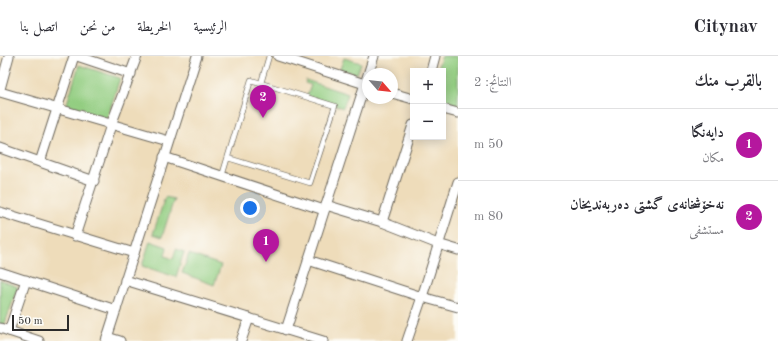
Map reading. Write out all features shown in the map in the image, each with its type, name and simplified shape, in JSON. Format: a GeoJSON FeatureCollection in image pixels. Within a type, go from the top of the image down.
{"type":"FeatureCollection","features":[{"type":"Feature","properties":{"kind":"street"},"geometry":{"type":"LineString","coordinates":[[0,89],[9,56]]}},
{"type":"Feature","properties":{"kind":"street"},"geometry":{"type":"LineString","coordinates":[[40,162],[57,107],[76,56],[131,74]]}},
{"type":"Feature","properties":{"kind":"street"},"geometry":{"type":"LineString","coordinates":[[75,236],[111,125],[137,56]]}},
{"type":"Feature","properties":{"kind":"street"},"geometry":{"type":"LineString","coordinates":[[120,341],[106,339],[197,56]]}},
{"type":"Feature","properties":{"kind":"street"},"geometry":{"type":"LineString","coordinates":[[278,56],[362,84]]}},
{"type":"Feature","properties":{"kind":"street"},"geometry":{"type":"LineString","coordinates":[[371,68],[374,56]]}},
{"type":"Feature","properties":{"kind":"street"},"geometry":{"type":"LineString","coordinates":[[431,68],[435,56]]}},
{"type":"Feature","properties":{"kind":"street"},"geometry":{"type":"LineString","coordinates":[[0,92],[57,107],[111,125],[169,141]]}},
{"type":"Feature","properties":{"kind":"street"},"geometry":{"type":"LineString","coordinates":[[398,95],[410,98]]}},
{"type":"Feature","properties":{"kind":"street"},"geometry":{"type":"LineString","coordinates":[[286,330],[362,97]]}},
{"type":"Feature","properties":{"kind":"street"},"geometry":{"type":"LineString","coordinates":[[446,110],[458,113]]}},
{"type":"Feature","properties":{"kind":"street"},"geometry":{"type":"LineString","coordinates":[[382,222],[410,134]]}},
{"type":"Feature","properties":{"kind":"street"},"geometry":{"type":"LineString","coordinates":[[0,148],[94,181]]}},
{"type":"Feature","properties":{"kind":"street"},"geometry":{"type":"LineString","coordinates":[[164,157],[325,208],[382,222],[438,244],[458,250]]}},
{"type":"Feature","properties":{"kind":"street"},"geometry":{"type":"LineString","coordinates":[[406,341],[422,298],[458,182]]}},
{"type":"Feature","properties":{"kind":"street"},"geometry":{"type":"LineString","coordinates":[[0,212],[134,253]]}},
{"type":"Feature","properties":{"kind":"street"},"geometry":{"type":"LineString","coordinates":[[308,260],[422,298],[458,307]]}},
{"type":"Feature","properties":{"kind":"street"},"geometry":{"type":"LineString","coordinates":[[0,272],[116,310]]}},
{"type":"Feature","properties":{"kind":"street"},"geometry":{"type":"LineString","coordinates":[[26,280],[4,330],[39,341]]}},
{"type":"Feature","properties":{"kind":"street"},"geometry":{"type":"LineString","coordinates":[[125,280],[286,330],[301,338],[323,341]]}},
{"type":"Feature","properties":{"kind":"street"},"geometry":{"type":"LineString","coordinates":[[242,341],[249,318]]}},
{"type":"Feature","properties":{"kind":"lane"},"geometry":{"type":"LineString","coordinates":[[261,83],[269,56]]}},
{"type":"Feature","properties":{"kind":"lane"},"geometry":{"type":"LineString","coordinates":[[222,176],[251,80],[335,106],[310,183],[228,158]]}},
{"type":"Feature","properties":{"kind":"green space"},"geometry":{"type":"Polygon","coordinates":[[[442,56],[458,56],[458,105],[446,101],[446,68],[437,68],[442,56]]]}},
{"type":"Feature","properties":{"kind":"green space"},"geometry":{"type":"Polygon","coordinates":[[[344,58],[361,63],[357,74],[340,69],[344,58]]]}},
{"type":"Feature","properties":{"kind":"green space"},"geometry":{"type":"Polygon","coordinates":[[[79,65],[120,78],[107,119],[66,106],[79,65]]]}},
{"type":"Feature","properties":{"kind":"green space"},"geometry":{"type":"Polygon","coordinates":[[[306,80],[348,94],[343,108],[307,96],[311,85],[305,83],[306,80]]]}},
{"type":"Feature","properties":{"kind":"green space"},"geometry":{"type":"Polygon","coordinates":[[[165,197],[174,199],[162,237],[153,234],[165,197]]]}},
{"type":"Feature","properties":{"kind":"green space"},"geometry":{"type":"Polygon","coordinates":[[[150,241],[167,247],[165,256],[173,259],[176,249],[184,252],[176,277],[142,266],[150,241]]]}},
{"type":"Feature","properties":{"kind":"green space"},"geometry":{"type":"Polygon","coordinates":[[[189,254],[221,265],[214,285],[182,273],[189,254]]]}},
{"type":"Feature","properties":{"kind":"green space"},"geometry":{"type":"Polygon","coordinates":[[[0,280],[18,287],[4,326],[0,324],[0,280]]]}},
{"type":"Feature","properties":{"kind":"place","name":"نەخۆشخانەی گشتی دەربەندیخان"},"geometry":{"type":"Point","coordinates":[263,118]}},
{"type":"Feature","properties":{"kind":"place","name":"دایەنگا"},"geometry":{"type":"Point","coordinates":[266,262]}}]}
